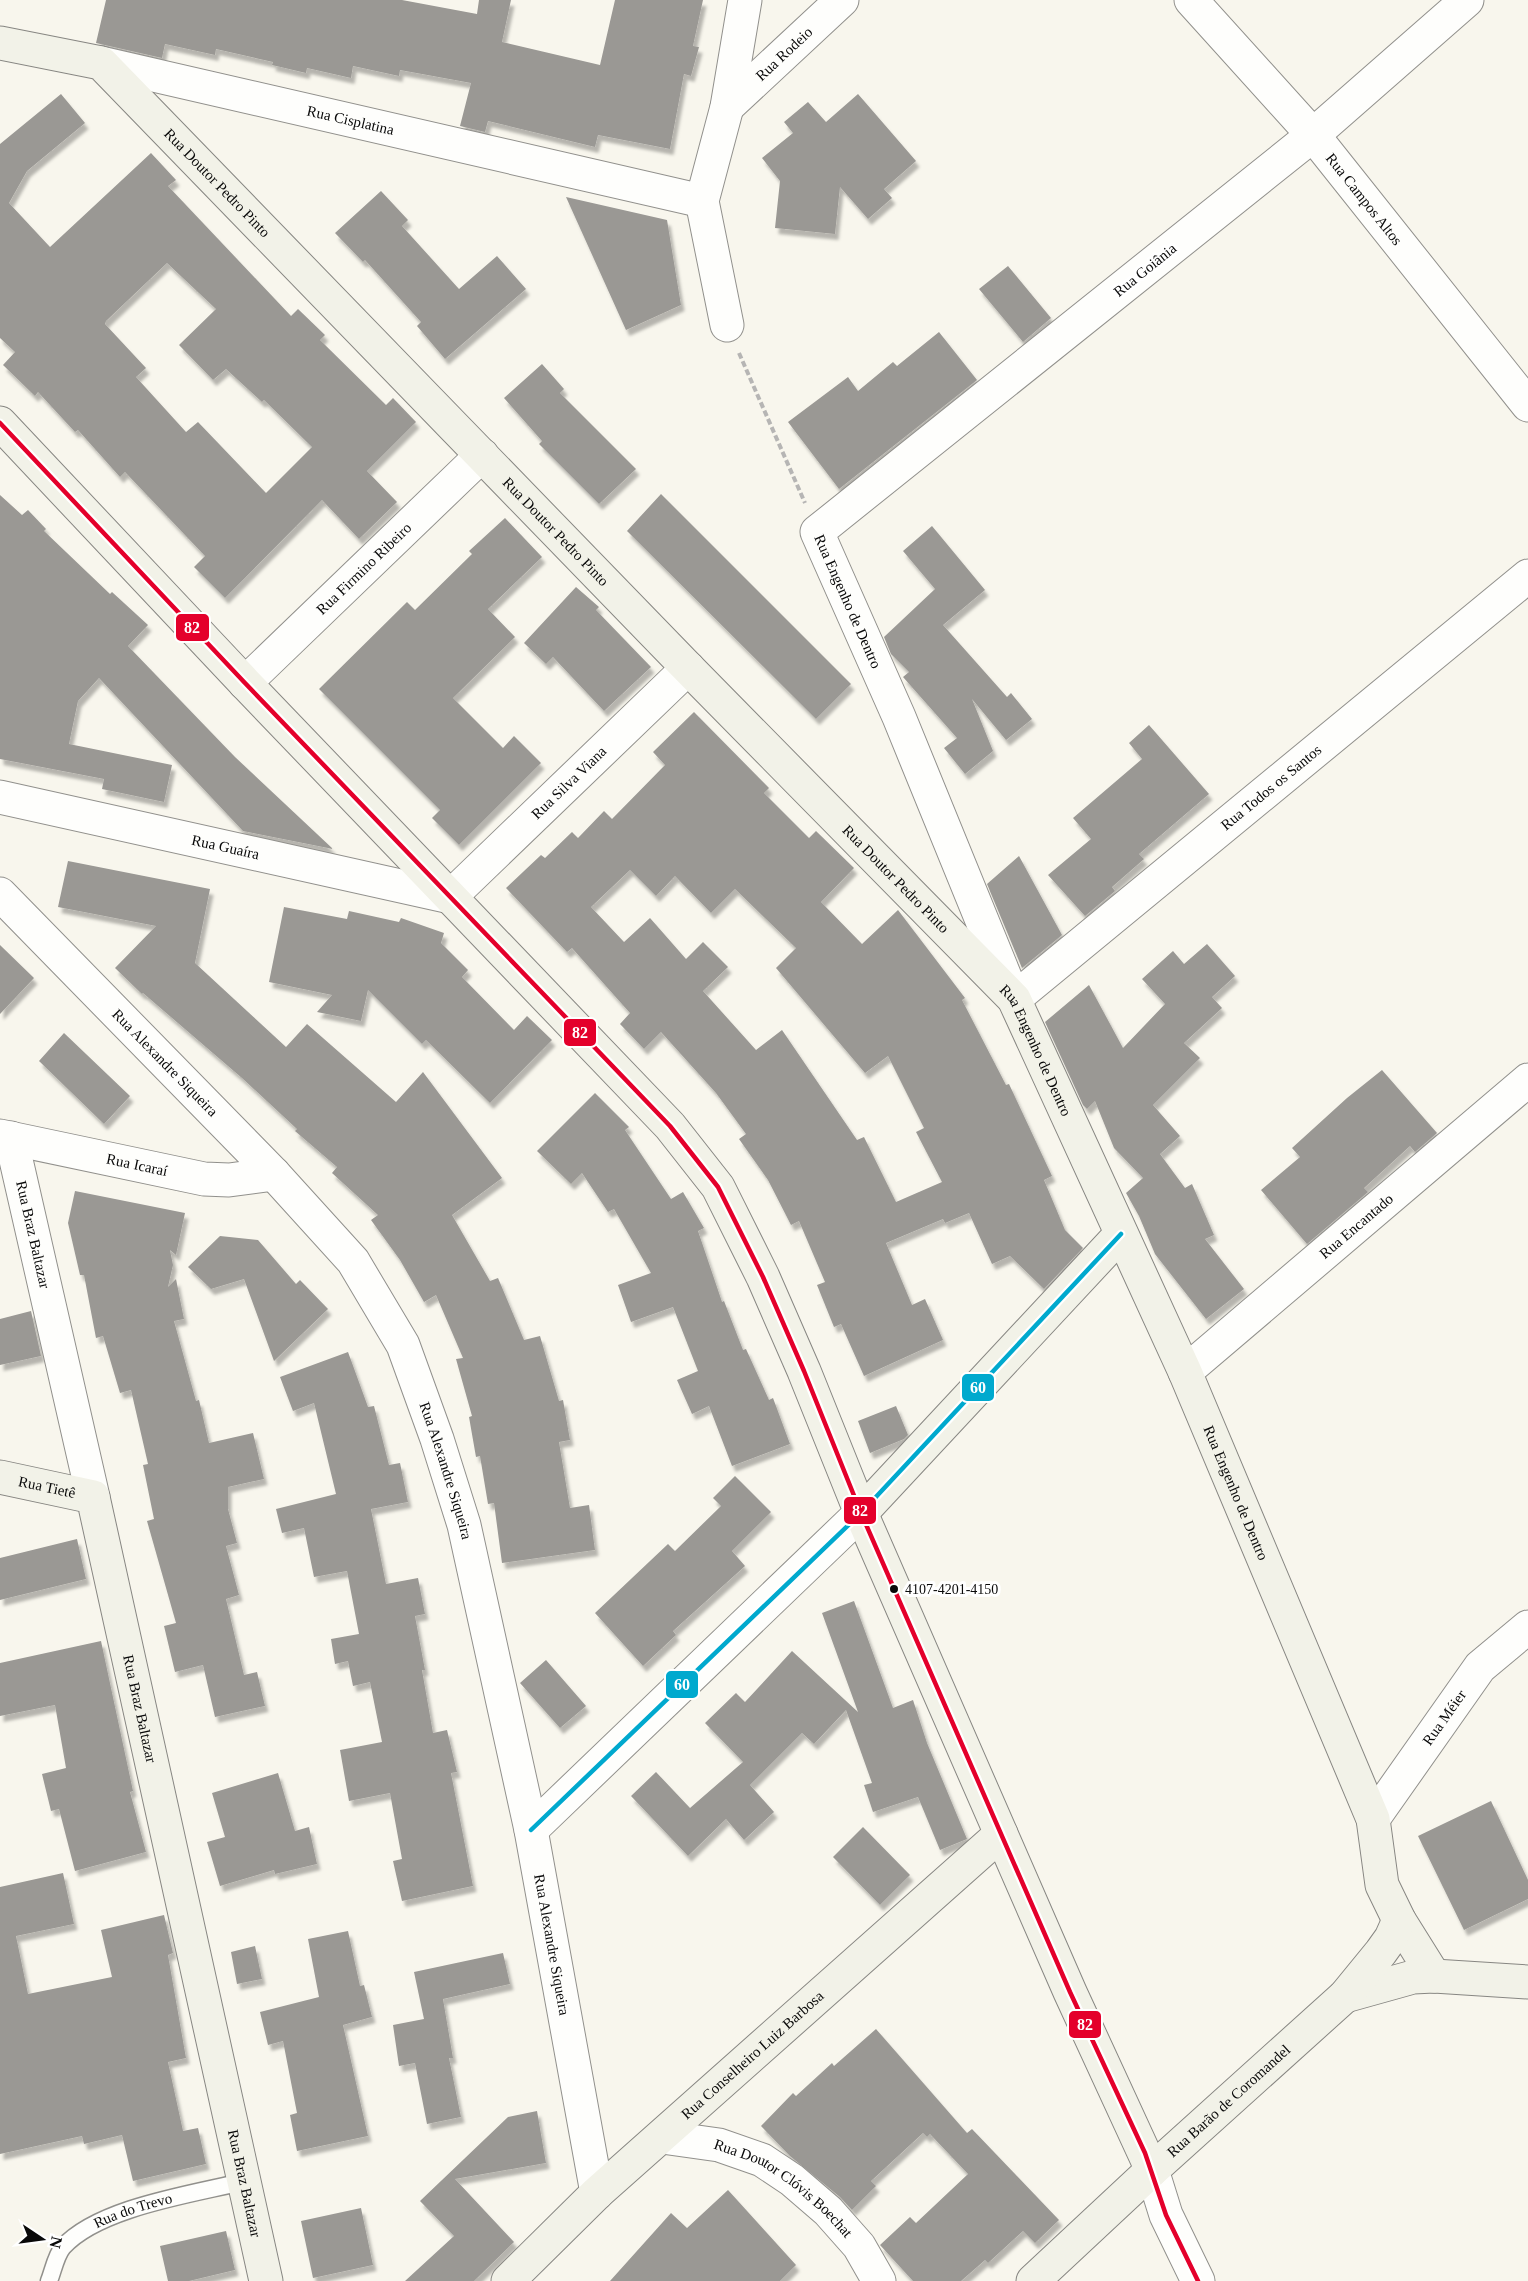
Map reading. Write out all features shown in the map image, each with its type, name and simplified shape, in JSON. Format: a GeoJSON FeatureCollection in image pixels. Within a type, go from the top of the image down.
{"type":"FeatureCollection","features":[{"type":"Feature","properties":{"kind":"street"},"geometry":{"type":"LineString","coordinates":[[727,325],[702,201],[727,106],[745,0]]}},
{"type":"Feature","properties":{"kind":"street","name":"Rua Rodeio"},"geometry":{"type":"LineString","coordinates":[[727,106],[842,0]]}},
{"type":"Feature","properties":{"kind":"street","name":"Rua Campos Altos"},"geometry":{"type":"LineString","coordinates":[[1191,0],[1313,135],[1528,405]]}},
{"type":"Feature","properties":{"kind":"street","name":"Rua Goiânia"},"geometry":{"type":"LineString","coordinates":[[817,532],[1313,135],[1467,0]]}},
{"type":"Feature","properties":{"kind":"street","name":"Rua Cisplatina"},"geometry":{"type":"LineString","coordinates":[[0,43],[100,63],[702,201]]}},
{"type":"Feature","properties":{"kind":"street","name":"Rua Doutor Pedro Pinto"},"geometry":{"type":"LineString","coordinates":[[100,63],[688,668],[1014,999]]}},
{"type":"Feature","properties":{"kind":"street"},"geometry":{"type":"LineString","coordinates":[[0,423],[245,683],[670,1126],[718,1187],[763,1277],[861,1512],[1001,1834],[1070,1992],[1152,2170],[1166,2216],[1198,2281]]}},
{"type":"Feature","properties":{"kind":"street","name":"Rua Firmino Ribeiro"},"geometry":{"type":"LineString","coordinates":[[245,683],[482,455]]}},
{"type":"Feature","properties":{"kind":"street","name":"Rua Engenho de Dentro"},"geometry":{"type":"LineString","coordinates":[[817,532],[899,717],[1014,999],[1185,1372],[1373,1819],[1382,1885],[1399,1920],[1434,1976]]}},
{"type":"Feature","properties":{"kind":"street","name":"Rua Todos os Santos"},"geometry":{"type":"LineString","coordinates":[[1014,999],[1528,576]]}},
{"type":"Feature","properties":{"kind":"street","name":"Rua Silva Viana"},"geometry":{"type":"LineString","coordinates":[[450,897],[688,668]]}},
{"type":"Feature","properties":{"kind":"street","name":"Rua Guaíra"},"geometry":{"type":"LineString","coordinates":[[0,797],[450,897]]}},
{"type":"Feature","properties":{"kind":"street","name":"Rua Alexandre Siqueira"},"geometry":{"type":"LineString","coordinates":[[0,894],[274,1174],[353,1261],[403,1345],[437,1439],[464,1525],[531,1830],[597,2193]]}},
{"type":"Feature","properties":{"kind":"street","name":"Rua Encantado"},"geometry":{"type":"LineString","coordinates":[[1185,1372],[1528,1080]]}},
{"type":"Feature","properties":{"kind":"street","name":"Rua Icaraí"},"geometry":{"type":"LineString","coordinates":[[5,1137],[204,1179],[229,1180],[274,1174]]}},
{"type":"Feature","properties":{"kind":"street","name":"Rua Braz Baltazar"},"geometry":{"type":"LineString","coordinates":[[5,1137],[93,1497],[246,2181],[266,2281]]}},
{"type":"Feature","properties":{"kind":"street"},"geometry":{"type":"LineString","coordinates":[[531,1830],[861,1512],[1121,1234]]}},
{"type":"Feature","properties":{"kind":"street","name":"Rua Tietê"},"geometry":{"type":"LineString","coordinates":[[0,1477],[93,1497]]}},
{"type":"Feature","properties":{"kind":"street","name":"Rua Méier"},"geometry":{"type":"LineString","coordinates":[[1373,1819],[1480,1667],[1528,1627]]}},
{"type":"Feature","properties":{"kind":"street","name":"Rua Conselheiro Luiz Barbosa"},"geometry":{"type":"LineString","coordinates":[[508,2281],[597,2193],[1001,1834]]}},
{"type":"Feature","properties":{"kind":"street","name":"Rua Barão de Coromandel"},"geometry":{"type":"LineString","coordinates":[[1032,2281],[1345,1996],[1386,1945],[1399,1920]]}},
{"type":"Feature","properties":{"kind":"street","name":"Rua Barão de Coromandel"},"geometry":{"type":"LineString","coordinates":[[1345,1996],[1413,1977],[1434,1976],[1528,1982]]}},
{"type":"Feature","properties":{"kind":"street","name":"Rua Doutor Clóvis Boechat"},"geometry":{"type":"LineString","coordinates":[[662,2137],[719,2145],[762,2160],[828,2211],[859,2246],[879,2281]]}},
{"type":"Feature","properties":{"kind":"lane","name":"Rua do Trevo"},"geometry":{"type":"LineString","coordinates":[[49,2281],[62,2248],[88,2227],[122,2211],[246,2181]]}},
{"type":"Feature","properties":{"kind":"path","name":"Rua Engenho de Dentro"},"geometry":{"type":"LineString","coordinates":[[727,325],[817,532]]}},
{"type":"Feature","properties":{"kind":"building"},"geometry":{"type":"Polygon","coordinates":[[[106,0],[402,0],[477,14],[479,0],[511,0],[502,42],[600,65],[615,0],[703,0],[693,46],[699,47],[691,76],[684,74],[670,149],[598,135],[595,147],[488,121],[485,132],[460,126],[471,83],[400,70],[399,76],[353,66],[351,78],[307,68],[306,73],[272,65],[273,62],[216,49],[215,55],[165,44],[162,58],[96,43],[106,0]]]}},
{"type":"Feature","properties":{"kind":"building"},"geometry":{"type":"Polygon","coordinates":[[[61,94],[85,123],[27,171],[9,203],[50,247],[151,153],[176,180],[168,186],[291,316],[298,309],[325,335],[320,340],[386,405],[393,398],[416,422],[367,471],[397,502],[359,539],[322,500],[225,598],[194,567],[205,556],[125,472],[120,477],[78,430],[75,432],[38,392],[35,396],[3,365],[15,352],[0,338],[0,144],[61,94]],[[167,263],[105,324],[146,368],[136,377],[186,432],[198,422],[266,493],[312,447],[264,400],[262,402],[226,369],[213,380],[179,345],[216,309],[167,263]]]}},
{"type":"Feature","properties":{"kind":"building"},"geometry":{"type":"Polygon","coordinates":[[[858,94],[916,161],[884,189],[892,198],[868,219],[840,187],[835,234],[775,228],[780,181],[762,158],[793,133],[784,122],[808,102],[826,122],[858,94]]]}},
{"type":"Feature","properties":{"kind":"building"},"geometry":{"type":"Polygon","coordinates":[[[381,191],[408,220],[402,226],[459,289],[497,256],[526,289],[445,359],[417,326],[421,322],[365,260],[363,262],[335,233],[381,191]]]}},
{"type":"Feature","properties":{"kind":"building"},"geometry":{"type":"Polygon","coordinates":[[[566,197],[667,220],[681,305],[626,330],[566,197]]]}},
{"type":"Feature","properties":{"kind":"building"},"geometry":{"type":"Polygon","coordinates":[[[1008,266],[1051,318],[1023,342],[979,289],[1008,266]]]}},
{"type":"Feature","properties":{"kind":"building"},"geometry":{"type":"Polygon","coordinates":[[[939,332],[977,380],[839,489],[788,422],[848,377],[858,391],[893,362],[897,366],[939,332]]]}},
{"type":"Feature","properties":{"kind":"building"},"geometry":{"type":"Polygon","coordinates":[[[542,364],[564,389],[560,393],[636,469],[599,504],[539,444],[542,441],[504,398],[542,364]]]}},
{"type":"Feature","properties":{"kind":"building"},"geometry":{"type":"Polygon","coordinates":[[[661,494],[851,684],[816,719],[627,531],[661,494]]]}},
{"type":"Feature","properties":{"kind":"building"},"geometry":{"type":"Polygon","coordinates":[[[0,495],[22,515],[28,510],[46,529],[44,531],[110,594],[112,592],[148,625],[128,646],[235,757],[333,849],[243,831],[99,678],[78,701],[69,744],[172,765],[164,802],[102,789],[104,779],[0,759],[0,495]]]}},
{"type":"Feature","properties":{"kind":"building"},"geometry":{"type":"Polygon","coordinates":[[[505,518],[542,557],[488,609],[515,637],[453,698],[503,748],[514,736],[541,763],[459,845],[432,818],[440,810],[319,689],[407,602],[415,610],[472,554],[469,551],[505,518]]]}},
{"type":"Feature","properties":{"kind":"building"},"geometry":{"type":"Polygon","coordinates":[[[932,526],[985,590],[943,625],[1007,697],[1011,693],[1032,719],[1006,740],[972,699],[993,751],[965,774],[944,748],[957,738],[903,677],[909,672],[891,654],[884,637],[935,589],[903,551],[932,526]]]}},
{"type":"Feature","properties":{"kind":"building"},"geometry":{"type":"Polygon","coordinates":[[[576,587],[599,607],[596,610],[651,667],[604,711],[553,657],[546,664],[524,643],[576,587]]]}},
{"type":"Feature","properties":{"kind":"building"},"geometry":{"type":"Polygon","coordinates":[[[694,712],[769,788],[764,793],[809,838],[816,831],[854,868],[821,902],[862,944],[898,910],[965,998],[962,1000],[1006,1085],[1009,1084],[1052,1176],[1044,1180],[1065,1230],[1083,1248],[1044,1289],[1010,1256],[992,1264],[969,1213],[945,1223],[943,1219],[886,1243],[912,1305],[925,1299],[943,1340],[864,1376],[841,1324],[834,1327],[817,1285],[825,1282],[799,1221],[791,1225],[768,1180],[739,1139],[746,1134],[716,1093],[661,1032],[644,1049],[620,1024],[630,1013],[572,948],[567,952],[506,888],[541,855],[545,858],[572,832],[578,838],[604,811],[612,819],[665,765],[653,752],[694,712]],[[630,870],[591,907],[624,942],[650,918],[686,959],[703,942],[728,967],[703,991],[756,1050],[782,1030],[857,1140],[864,1137],[896,1202],[942,1182],[916,1132],[924,1128],[888,1056],[865,1073],[776,968],[796,948],[735,889],[711,913],[675,876],[656,896],[630,870]]]}},
{"type":"Feature","properties":{"kind":"building"},"geometry":{"type":"Polygon","coordinates":[[[1149,725],[1209,794],[1139,854],[1144,859],[1112,887],[1115,891],[1085,916],[1048,875],[1091,839],[1073,818],[1142,759],[1129,743],[1149,725]]]}},
{"type":"Feature","properties":{"kind":"building"},"geometry":{"type":"Polygon","coordinates":[[[1019,856],[1062,935],[1022,968],[987,884],[1019,856]]]}},
{"type":"Feature","properties":{"kind":"building"},"geometry":{"type":"Polygon","coordinates":[[[68,861],[210,889],[195,963],[286,1047],[307,1024],[396,1102],[423,1072],[502,1178],[452,1215],[490,1281],[498,1278],[524,1340],[540,1336],[559,1401],[563,1400],[570,1440],[559,1442],[570,1508],[589,1505],[595,1550],[502,1563],[494,1503],[488,1504],[480,1456],[476,1457],[469,1417],[472,1416],[456,1359],[463,1358],[436,1295],[424,1302],[400,1260],[371,1220],[378,1215],[332,1173],[337,1167],[295,1131],[297,1129],[242,1078],[142,994],[115,968],[156,926],[58,907],[68,861]]]}},
{"type":"Feature","properties":{"kind":"building"},"geometry":{"type":"Polygon","coordinates":[[[284,907],[347,919],[349,911],[399,922],[401,918],[444,933],[441,943],[468,970],[462,977],[514,1030],[527,1016],[552,1040],[490,1103],[426,1040],[422,1044],[368,990],[361,1021],[317,1012],[332,995],[269,982],[284,907]]]}},
{"type":"Feature","properties":{"kind":"building"},"geometry":{"type":"Polygon","coordinates":[[[1207,944],[1235,976],[1212,997],[1222,1008],[1184,1043],[1200,1058],[1153,1105],[1180,1136],[1160,1154],[1185,1188],[1192,1184],[1214,1235],[1205,1239],[1244,1289],[1206,1319],[1155,1254],[1139,1216],[1126,1193],[1143,1178],[1114,1148],[1095,1101],[1087,1109],[1083,1105],[1045,1022],[1089,985],[1123,1048],[1165,1004],[1142,979],[1173,951],[1184,964],[1207,944]]]}},
{"type":"Feature","properties":{"kind":"building"},"geometry":{"type":"Polygon","coordinates":[[[0,945],[34,978],[0,1014],[0,945]]]}},
{"type":"Feature","properties":{"kind":"building"},"geometry":{"type":"Polygon","coordinates":[[[64,1033],[130,1096],[104,1124],[39,1061],[64,1033]]]}},
{"type":"Feature","properties":{"kind":"building"},"geometry":{"type":"Polygon","coordinates":[[[1382,1070],[1437,1133],[1415,1152],[1410,1146],[1364,1188],[1368,1192],[1307,1244],[1261,1190],[1300,1157],[1292,1148],[1382,1070]]]}},
{"type":"Feature","properties":{"kind":"building"},"geometry":{"type":"Polygon","coordinates":[[[595,1093],[629,1127],[625,1130],[671,1199],[683,1192],[704,1228],[698,1231],[722,1302],[724,1301],[743,1350],[746,1349],[769,1400],[773,1398],[790,1444],[732,1466],[709,1406],[692,1414],[677,1380],[698,1371],[673,1307],[631,1322],[618,1285],[651,1273],[614,1209],[608,1212],[582,1173],[571,1184],[537,1151],[595,1093]]]}},
{"type":"Feature","properties":{"kind":"building"},"geometry":{"type":"Polygon","coordinates":[[[75,1191],[185,1213],[176,1255],[170,1250],[173,1265],[168,1287],[176,1279],[184,1319],[174,1321],[196,1401],[199,1400],[209,1443],[253,1433],[264,1479],[228,1487],[228,1509],[237,1543],[226,1546],[239,1595],[226,1599],[244,1675],[257,1672],[265,1706],[215,1717],[203,1665],[175,1672],[164,1626],[176,1623],[147,1521],[154,1519],[143,1465],[148,1464],[131,1390],[120,1393],[103,1336],[96,1338],[84,1275],[80,1275],[68,1223],[75,1191]]]}},
{"type":"Feature","properties":{"kind":"building"},"geometry":{"type":"Polygon","coordinates":[[[220,1236],[258,1240],[296,1284],[300,1280],[328,1309],[274,1361],[244,1279],[211,1289],[188,1267],[220,1236]]]}},
{"type":"Feature","properties":{"kind":"building"},"geometry":{"type":"Polygon","coordinates":[[[31,1311],[41,1356],[0,1365],[0,1319],[31,1311]]]}},
{"type":"Feature","properties":{"kind":"building"},"geometry":{"type":"Polygon","coordinates":[[[348,1352],[368,1407],[374,1406],[389,1465],[400,1463],[408,1502],[371,1509],[386,1584],[418,1578],[425,1614],[415,1616],[433,1733],[447,1730],[457,1772],[451,1773],[473,1886],[402,1901],[393,1861],[402,1859],[390,1793],[349,1801],[340,1750],[382,1742],[370,1682],[353,1686],[348,1661],[335,1664],[331,1639],[359,1634],[347,1571],[314,1577],[304,1528],[282,1533],[276,1509],[336,1494],[314,1403],[293,1411],[280,1377],[348,1352]]]}},
{"type":"Feature","properties":{"kind":"building"},"geometry":{"type":"Polygon","coordinates":[[[896,1406],[908,1435],[904,1439],[870,1453],[858,1421],[896,1406]]]}},
{"type":"Feature","properties":{"kind":"building"},"geometry":{"type":"Polygon","coordinates":[[[735,1476],[771,1512],[732,1551],[745,1566],[673,1631],[676,1635],[643,1666],[595,1613],[668,1544],[675,1551],[721,1506],[713,1498],[735,1476]]]}},
{"type":"Feature","properties":{"kind":"building"},"geometry":{"type":"Polygon","coordinates":[[[77,1539],[86,1579],[0,1600],[0,1558],[77,1539]]]}},
{"type":"Feature","properties":{"kind":"building"},"geometry":{"type":"Polygon","coordinates":[[[854,1601],[893,1708],[913,1700],[927,1743],[967,1839],[940,1850],[918,1797],[873,1812],[864,1785],[872,1783],[846,1710],[814,1744],[802,1733],[750,1785],[774,1812],[744,1840],[726,1819],[688,1856],[631,1796],[656,1772],[690,1808],[743,1762],[705,1723],[736,1693],[745,1702],[792,1651],[858,1712],[822,1613],[854,1601]]]}},
{"type":"Feature","properties":{"kind":"building"},"geometry":{"type":"Polygon","coordinates":[[[101,1641],[133,1791],[130,1792],[146,1852],[75,1871],[59,1809],[51,1811],[42,1774],[66,1768],[55,1705],[0,1716],[0,1663],[101,1641]]]}},
{"type":"Feature","properties":{"kind":"building"},"geometry":{"type":"Polygon","coordinates":[[[546,1660],[586,1706],[560,1728],[520,1683],[546,1660]]]}},
{"type":"Feature","properties":{"kind":"building"},"geometry":{"type":"Polygon","coordinates":[[[278,1773],[295,1831],[309,1827],[317,1864],[275,1874],[274,1870],[220,1886],[207,1842],[225,1837],[212,1793],[278,1773]]]}},
{"type":"Feature","properties":{"kind":"building"},"geometry":{"type":"Polygon","coordinates":[[[1491,1801],[1528,1880],[1528,1899],[1464,1930],[1418,1836],[1491,1801]]]}},
{"type":"Feature","properties":{"kind":"building"},"geometry":{"type":"Polygon","coordinates":[[[863,1827],[910,1875],[880,1905],[833,1857],[863,1827]]]}},
{"type":"Feature","properties":{"kind":"building"},"geometry":{"type":"Polygon","coordinates":[[[63,1873],[74,1924],[16,1936],[28,1994],[112,1977],[101,1930],[164,1915],[173,1953],[168,1955],[186,2058],[168,2062],[183,2131],[198,2128],[206,2164],[133,2181],[122,2135],[84,2144],[82,2136],[0,2154],[0,1887],[63,1873]]]}},
{"type":"Feature","properties":{"kind":"building"},"geometry":{"type":"Polygon","coordinates":[[[348,1931],[360,1986],[364,1985],[372,2017],[343,2025],[368,2136],[297,2151],[290,2115],[297,2113],[283,2041],[268,2045],[260,2012],[319,1997],[308,1939],[348,1931]]]}},
{"type":"Feature","properties":{"kind":"building"},"geometry":{"type":"Polygon","coordinates":[[[255,1946],[262,1979],[237,1984],[231,1952],[255,1946]]]}},
{"type":"Feature","properties":{"kind":"building"},"geometry":{"type":"Polygon","coordinates":[[[503,1953],[510,1984],[443,1999],[453,2058],[449,2058],[461,2117],[427,2124],[415,2063],[399,2066],[393,2025],[424,2019],[414,1972],[503,1953]]]}},
{"type":"Feature","properties":{"kind":"building"},"geometry":{"type":"Polygon","coordinates":[[[876,2029],[967,2133],[972,2129],[1059,2220],[1035,2243],[1023,2231],[988,2263],[985,2260],[961,2281],[913,2281],[880,2245],[910,2217],[916,2223],[968,2174],[930,2134],[927,2137],[923,2133],[871,2181],[876,2186],[852,2210],[840,2197],[790,2156],[761,2126],[793,2093],[796,2096],[832,2063],[834,2066],[876,2029]]]}},
{"type":"Feature","properties":{"kind":"building"},"geometry":{"type":"Polygon","coordinates":[[[537,2111],[546,2163],[455,2179],[514,2242],[474,2281],[405,2281],[454,2236],[420,2201],[508,2117],[537,2111]]]}},
{"type":"Feature","properties":{"kind":"building"},"geometry":{"type":"Polygon","coordinates":[[[728,2190],[796,2265],[780,2281],[610,2281],[671,2213],[687,2228],[728,2190]]]}},
{"type":"Feature","properties":{"kind":"building"},"geometry":{"type":"Polygon","coordinates":[[[361,2208],[373,2265],[313,2278],[301,2221],[361,2208]]]}},
{"type":"Feature","properties":{"kind":"building"},"geometry":{"type":"Polygon","coordinates":[[[226,2231],[235,2270],[189,2281],[168,2281],[160,2246],[226,2231]]]}},
{"type":"Feature","properties":{"kind":"transit line","name":"82"},"geometry":{"type":"LineString","coordinates":[[0,423],[245,683],[670,1126],[718,1187],[763,1277],[804,1371],[861,1513],[1070,1992],[1145,2153],[1166,2215],[1198,2281]]}},
{"type":"Feature","properties":{"kind":"transit line","name":"60"},"geometry":{"type":"LineString","coordinates":[[531,1830],[861,1513],[1121,1234]]}},
{"type":"Feature","properties":{"kind":"place","name":"4107-4201-4150"},"geometry":{"type":"Point","coordinates":[894,1589]}}]}
